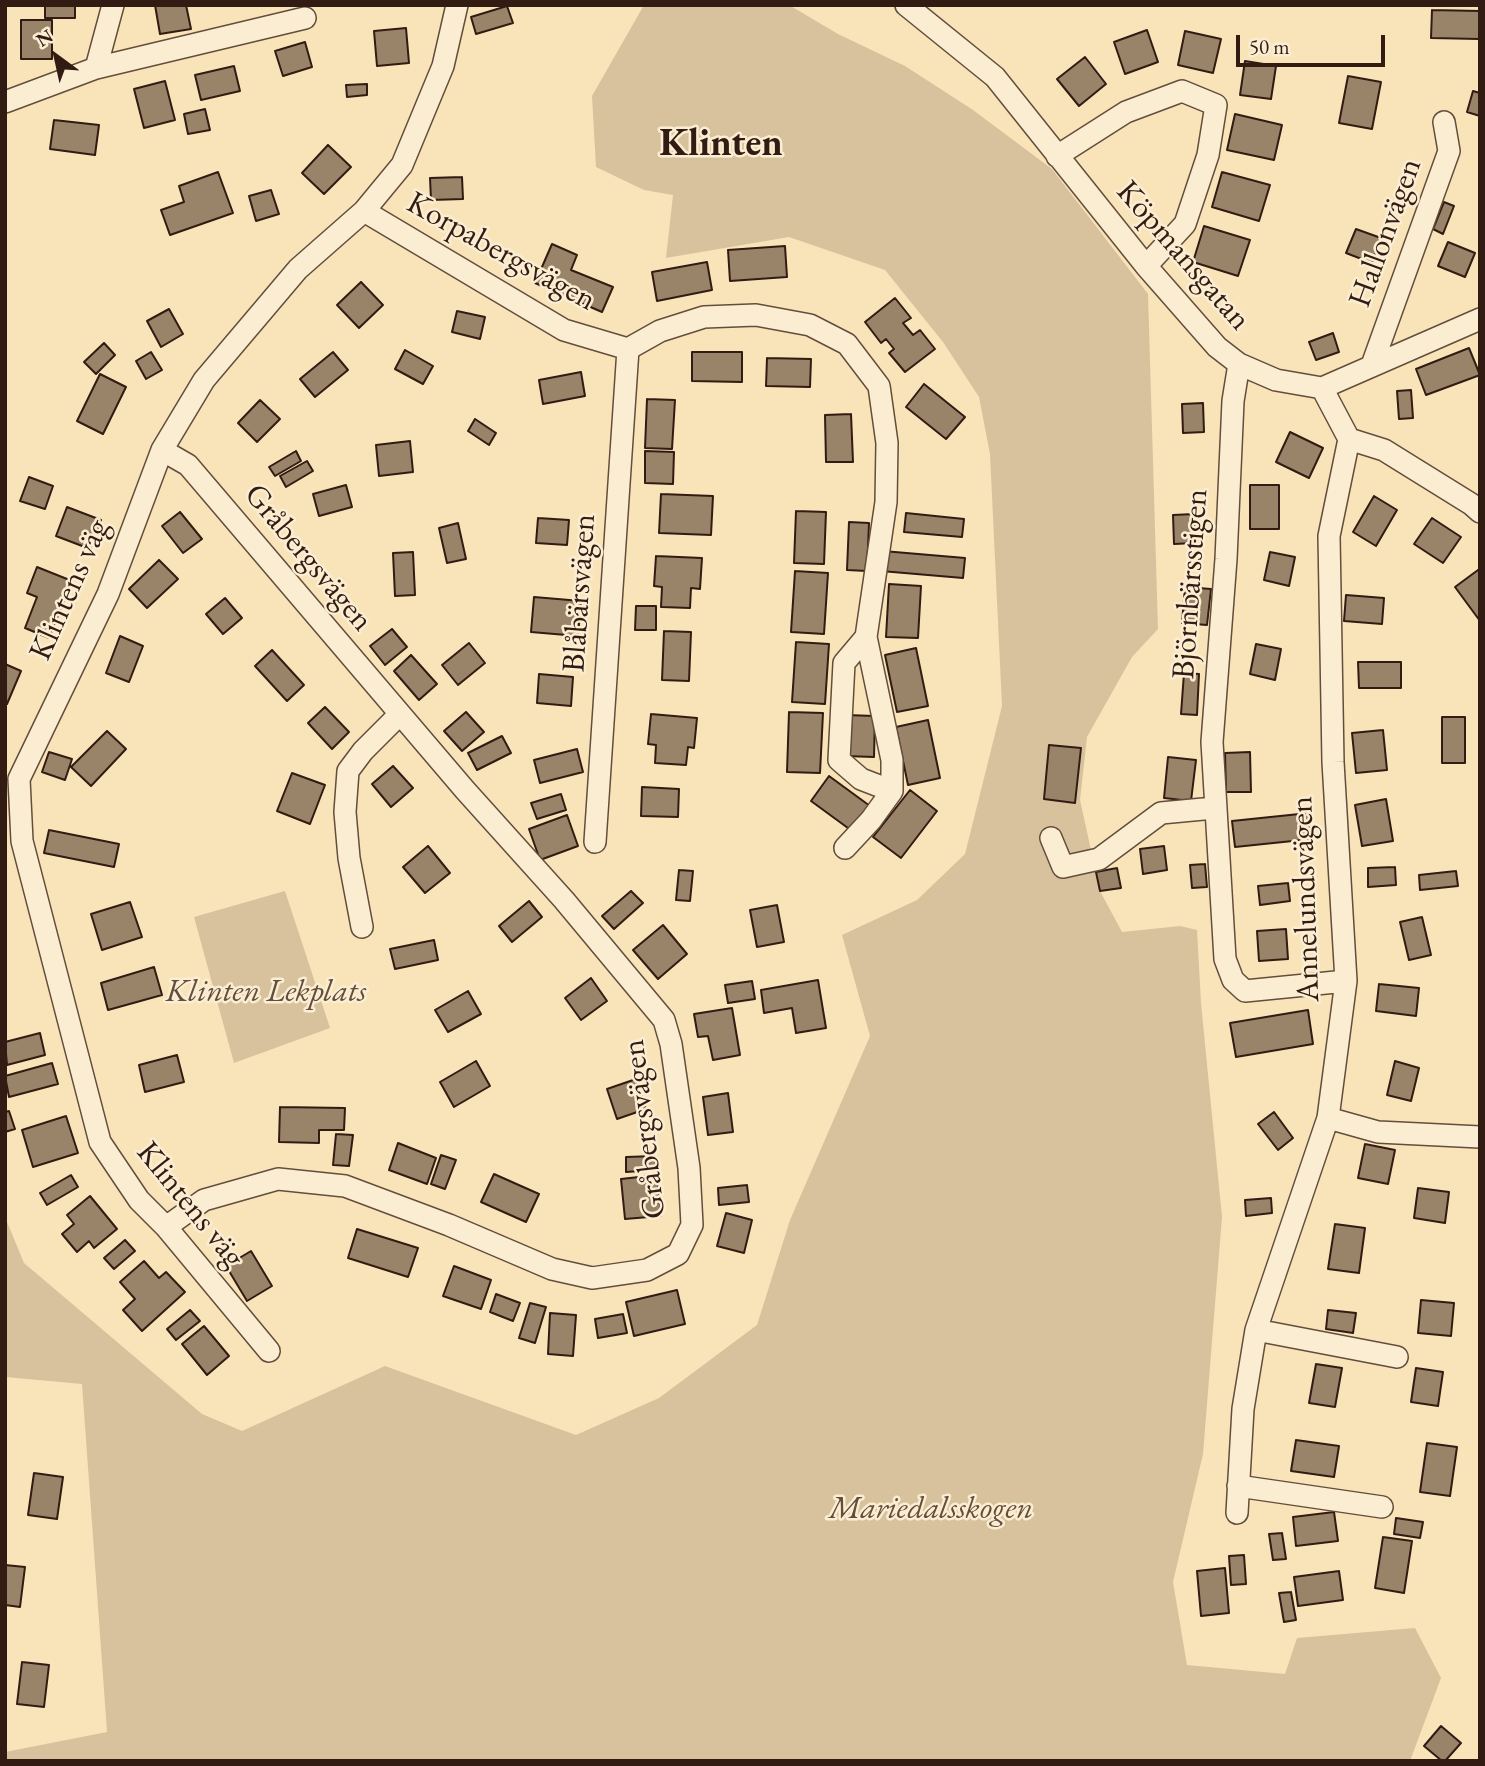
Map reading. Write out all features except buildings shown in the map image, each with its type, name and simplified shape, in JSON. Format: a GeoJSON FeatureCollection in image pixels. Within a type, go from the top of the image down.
{"type":"FeatureCollection","features":[{"type":"Feature","properties":{"kind":"street"},"geometry":{"type":"LineString","coordinates":[[96,68],[113,5]]}},
{"type":"Feature","properties":{"kind":"street","name":"Klintens väg"},"geometry":{"type":"LineString","coordinates":[[270,1351],[166,1227],[138,1200],[100,1142],[22,841],[19,779],[108,594],[162,450],[204,380],[298,268],[364,211],[402,165],[443,66],[457,5]]}},
{"type":"Feature","properties":{"kind":"street","name":"Köpmansgatan"},"geometry":{"type":"LineString","coordinates":[[906,5],[995,77],[1146,265],[1217,347],[1239,364],[1276,380],[1322,388]]}},
{"type":"Feature","properties":{"kind":"street"},"geometry":{"type":"LineString","coordinates":[[5,102],[96,68],[305,18]]}},
{"type":"Feature","properties":{"kind":"street"},"geometry":{"type":"LineString","coordinates":[[1057,156],[1126,112],[1182,91],[1216,105],[1208,155],[1185,224],[1146,265]]}},
{"type":"Feature","properties":{"kind":"street","name":"Hallonvägen"},"geometry":{"type":"LineString","coordinates":[[1371,365],[1449,151],[1444,122]]}},
{"type":"Feature","properties":{"kind":"street","name":"Korpabergsvägen"},"geometry":{"type":"LineString","coordinates":[[364,211],[564,330],[628,349]]}},
{"type":"Feature","properties":{"kind":"street"},"geometry":{"type":"LineString","coordinates":[[628,349],[660,331],[704,317],[756,315],[810,325],[847,344],[879,386],[887,443],[886,502],[866,637],[892,760],[892,790],[871,820],[845,848]]}},
{"type":"Feature","properties":{"kind":"street"},"geometry":{"type":"LineString","coordinates":[[1480,319],[1322,388],[1349,439],[1384,450],[1480,512]]}},
{"type":"Feature","properties":{"kind":"street","name":"Blåbärsvägen"},"geometry":{"type":"LineString","coordinates":[[595,842],[628,349]]}},
{"type":"Feature","properties":{"kind":"street","name":"Björnbärsstigen"},"geometry":{"type":"LineString","coordinates":[[1239,364],[1233,401],[1226,559],[1212,741],[1225,959],[1233,979],[1245,991],[1346,981]]}},
{"type":"Feature","properties":{"kind":"street","name":"Annelundsvägen"},"geometry":{"type":"LineString","coordinates":[[1237,1513],[1243,1409],[1256,1330],[1328,1118],[1346,981],[1333,762],[1329,536],[1349,439]]}},
{"type":"Feature","properties":{"kind":"street","name":"Gråbergsvägen"},"geometry":{"type":"LineString","coordinates":[[162,450],[188,465],[400,714],[564,900],[664,1020],[671,1044],[689,1168],[692,1225],[678,1254],[647,1270],[592,1278],[552,1269],[449,1225],[345,1186],[278,1179],[204,1200],[166,1227]]}},
{"type":"Feature","properties":{"kind":"street"},"geometry":{"type":"LineString","coordinates":[[866,637],[844,663],[839,760],[861,779],[892,790]]}},
{"type":"Feature","properties":{"kind":"street"},"geometry":{"type":"LineString","coordinates":[[362,927],[349,858],[345,812],[348,771],[363,751],[400,714]]}},
{"type":"Feature","properties":{"kind":"street"},"geometry":{"type":"LineString","coordinates":[[1051,838],[1062,867],[1099,859],[1161,813],[1214,808]]}},
{"type":"Feature","properties":{"kind":"street"},"geometry":{"type":"LineString","coordinates":[[1328,1118],[1378,1132],[1480,1137]]}},
{"type":"Feature","properties":{"kind":"street"},"geometry":{"type":"LineString","coordinates":[[1256,1330],[1397,1357]]}},
{"type":"Feature","properties":{"kind":"street"},"geometry":{"type":"LineString","coordinates":[[1238,1486],[1382,1507]]}},
{"type":"Feature","properties":{"kind":"green space","name":"Mariedalsskogen"},"geometry":{"type":"Polygon","coordinates":[[[644,5],[789,5],[838,34],[905,66],[973,110],[1052,169],[1148,294],[1158,629],[1132,657],[1087,737],[1080,800],[1100,891],[1122,932],[1180,926],[1197,930],[1201,1003],[1222,1217],[1203,1454],[1173,1582],[1187,1665],[1285,1674],[1297,1638],[1415,1628],[1441,1678],[1410,1761],[5,1761],[5,1752],[107,1732],[82,1384],[5,1377],[5,1217],[24,1263],[202,1414],[242,1431],[385,1366],[576,1435],[659,1398],[757,1325],[790,1220],[870,1036],[842,935],[917,900],[965,854],[1002,706],[990,454],[979,397],[943,342],[885,270],[789,237],[666,258],[673,195],[644,190],[596,167],[592,96],[644,5]]]}},
{"type":"Feature","properties":{"kind":"green space","name":"Klinten Lekplats"},"geometry":{"type":"Polygon","coordinates":[[[285,891],[330,1028],[234,1063],[194,917],[285,891]]]}},
{"type":"Feature","properties":{"kind":"district","name":"Klinten"},"geometry":{"type":"Point","coordinates":[721,145]}}]}
